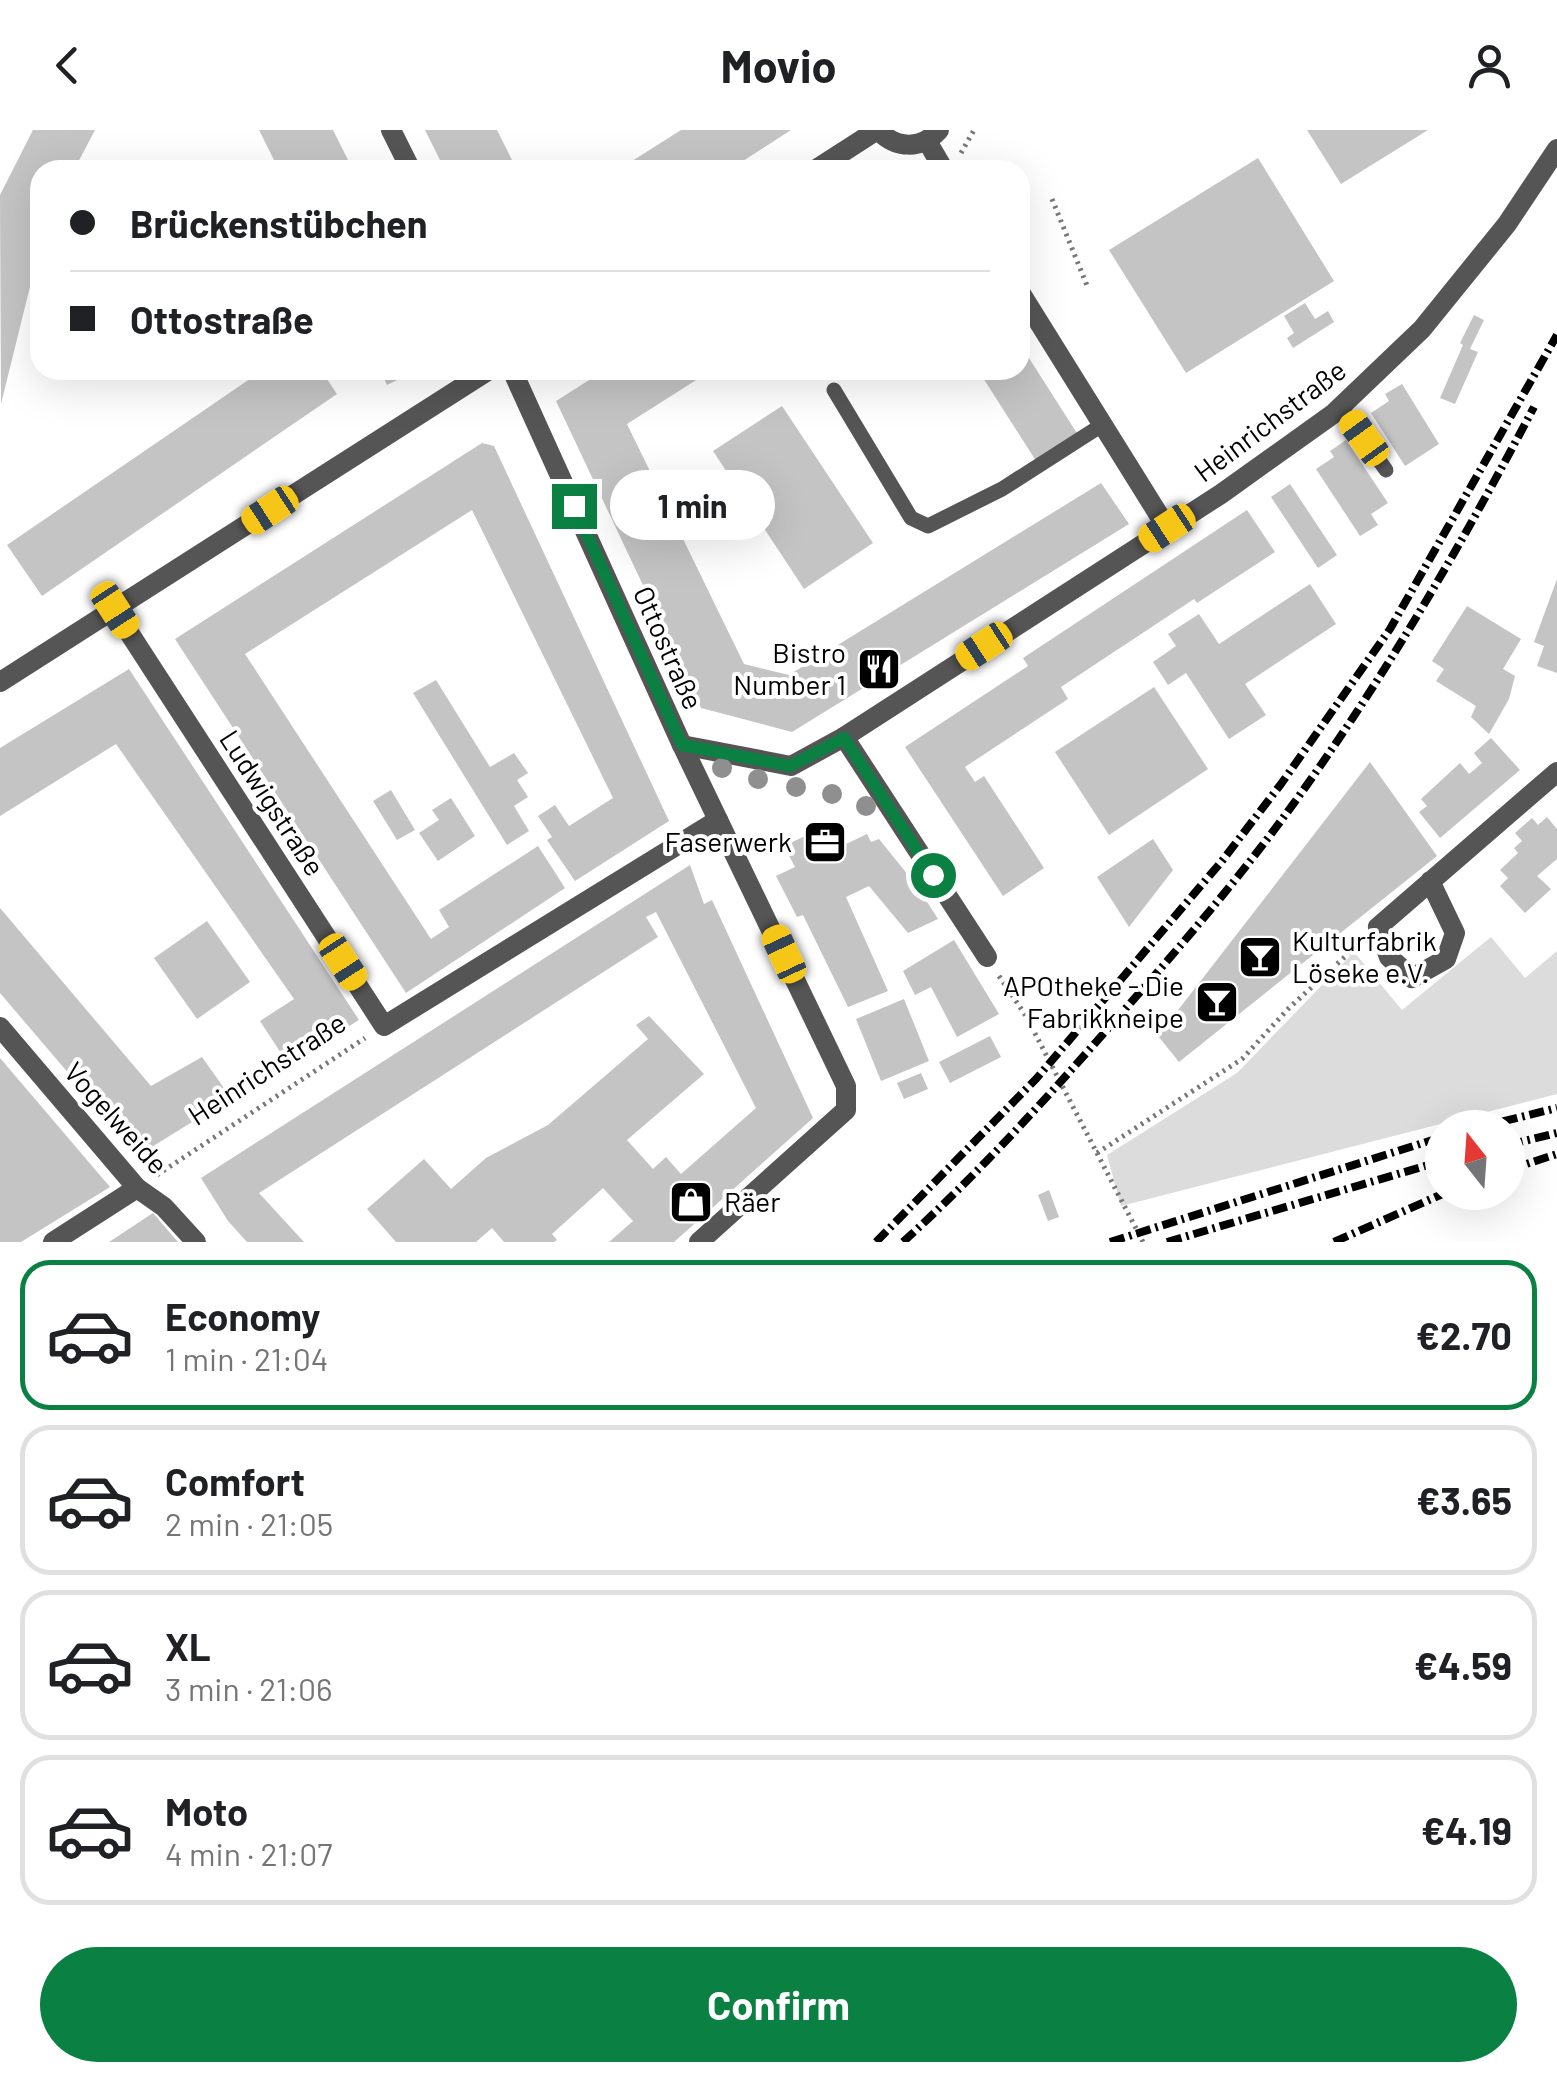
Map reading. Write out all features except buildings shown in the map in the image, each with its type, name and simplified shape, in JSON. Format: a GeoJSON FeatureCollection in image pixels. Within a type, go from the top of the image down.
{"type":"FeatureCollection","features":[{"type":"Feature","properties":{"kind":"street"},"geometry":{"type":"LineString","coordinates":[[391,130],[406,160]]}},
{"type":"Feature","properties":{"kind":"street"},"geometry":{"type":"LineString","coordinates":[[830,160],[877,130],[885,138],[906,146],[933,136],[941,160]]}},
{"type":"Feature","properties":{"kind":"street","name":"Heinrichstraße"},"geometry":{"type":"LineString","coordinates":[[682,745],[790,766],[844,738],[1221,494],[1341,406],[1422,329],[1507,224],[1557,149]]}},
{"type":"Feature","properties":{"kind":"street"},"geometry":{"type":"LineString","coordinates":[[1030,308],[1167,528]]}},
{"type":"Feature","properties":{"kind":"street"},"geometry":{"type":"LineString","coordinates":[[0,682],[473,380]]}},
{"type":"Feature","properties":{"kind":"street","name":"Ottostraße"},"geometry":{"type":"LineString","coordinates":[[517,380],[682,745],[846,1086],[846,1110],[698,1242]]}},
{"type":"Feature","properties":{"kind":"street","name":"Ludwigstraße"},"geometry":{"type":"LineString","coordinates":[[115,610],[384,1026]]}},
{"type":"Feature","properties":{"kind":"street"},"geometry":{"type":"LineString","coordinates":[[844,738],[987,957]]}},
{"type":"Feature","properties":{"kind":"street"},"geometry":{"type":"LineString","coordinates":[[1430,881],[1456,932],[1446,959],[1412,978],[1389,958],[1378,927],[1430,881],[1557,772]]}},
{"type":"Feature","properties":{"kind":"street","name":"Heinrichstraße"},"geometry":{"type":"LineString","coordinates":[[384,1026],[718,820]]}},
{"type":"Feature","properties":{"kind":"street","name":"Vogelweide"},"geometry":{"type":"LineString","coordinates":[[0,1026],[137,1188],[164,1206],[196,1242]]}},
{"type":"Feature","properties":{"kind":"street"},"geometry":{"type":"LineString","coordinates":[[53,1242],[137,1188]]}},
{"type":"Feature","properties":{"kind":"lane"},"geometry":{"type":"LineString","coordinates":[[834,390],[910,518],[928,526],[1002,489],[1102,425]]}},
{"type":"Feature","properties":{"kind":"lane"},"geometry":{"type":"LineString","coordinates":[[1341,406],[1386,470]]}},
{"type":"Feature","properties":{"kind":"path"},"geometry":{"type":"LineString","coordinates":[[1052,200],[1088,288]]}},
{"type":"Feature","properties":{"kind":"path"},"geometry":{"type":"LineString","coordinates":[[1097,1152],[1242,1058],[1378,927]]}},
{"type":"Feature","properties":{"kind":"path"},"geometry":{"type":"LineString","coordinates":[[987,957],[1026,1016],[1143,1242]]}},
{"type":"Feature","properties":{"kind":"path","name":"Heinrichstraße"},"geometry":{"type":"LineString","coordinates":[[137,1188],[384,1026]]}},
{"type":"Feature","properties":{"kind":"shaded area"},"geometry":{"type":"Polygon","coordinates":[[[1491,937],[1525,978],[1557,951],[1557,1094],[1495,1110],[1425,1110],[1425,1128],[1121,1206],[1107,1155],[1237,1073],[1354,952],[1402,1010],[1491,937]]]}},
{"type":"Feature","properties":{"kind":"railway"},"geometry":{"type":"LineString","coordinates":[[876,1242],[1036,1079],[1222,861],[1281,784],[1390,629],[1557,335]]}},
{"type":"Feature","properties":{"kind":"railway"},"geometry":{"type":"LineString","coordinates":[[903,1242],[1062,1081],[1185,940],[1277,826],[1394,654],[1534,407]]}},
{"type":"Feature","properties":{"kind":"railway"},"geometry":{"type":"LineString","coordinates":[[1525,1116],[1557,1108]]}},
{"type":"Feature","properties":{"kind":"railway"},"geometry":{"type":"LineString","coordinates":[[1525,1141],[1557,1133]]}},
{"type":"Feature","properties":{"kind":"railway"},"geometry":{"type":"LineString","coordinates":[[1110,1242],[1425,1142]]}},
{"type":"Feature","properties":{"kind":"railway"},"geometry":{"type":"LineString","coordinates":[[1525,1164],[1557,1154]]}},
{"type":"Feature","properties":{"kind":"railway"},"geometry":{"type":"LineString","coordinates":[[1167,1242],[1425,1166]]}},
{"type":"Feature","properties":{"kind":"railway"},"geometry":{"type":"LineString","coordinates":[[1334,1242],[1425,1202]]}},
{"type":"Feature","properties":{"kind":"place","name":"Bistro Number 1"},"geometry":{"type":"Point","coordinates":[879,669]}},
{"type":"Feature","properties":{"kind":"place","name":"Faserwerk"},"geometry":{"type":"Point","coordinates":[825,842]}},
{"type":"Feature","properties":{"kind":"place","name":"Kulturfabrik Löseke e.V."},"geometry":{"type":"Point","coordinates":[1260,957]}},
{"type":"Feature","properties":{"kind":"place","name":"APOtheke - Die Fabrikkneipe"},"geometry":{"type":"Point","coordinates":[1217,1002]}},
{"type":"Feature","properties":{"kind":"place","name":"Räer"},"geometry":{"type":"Point","coordinates":[691,1202]}},
{"type":"Feature","properties":{"kind":"route"},"geometry":{"type":"LineString","coordinates":[[574,506],[682,745],[790,766],[844,738],[933,875]]}}]}
